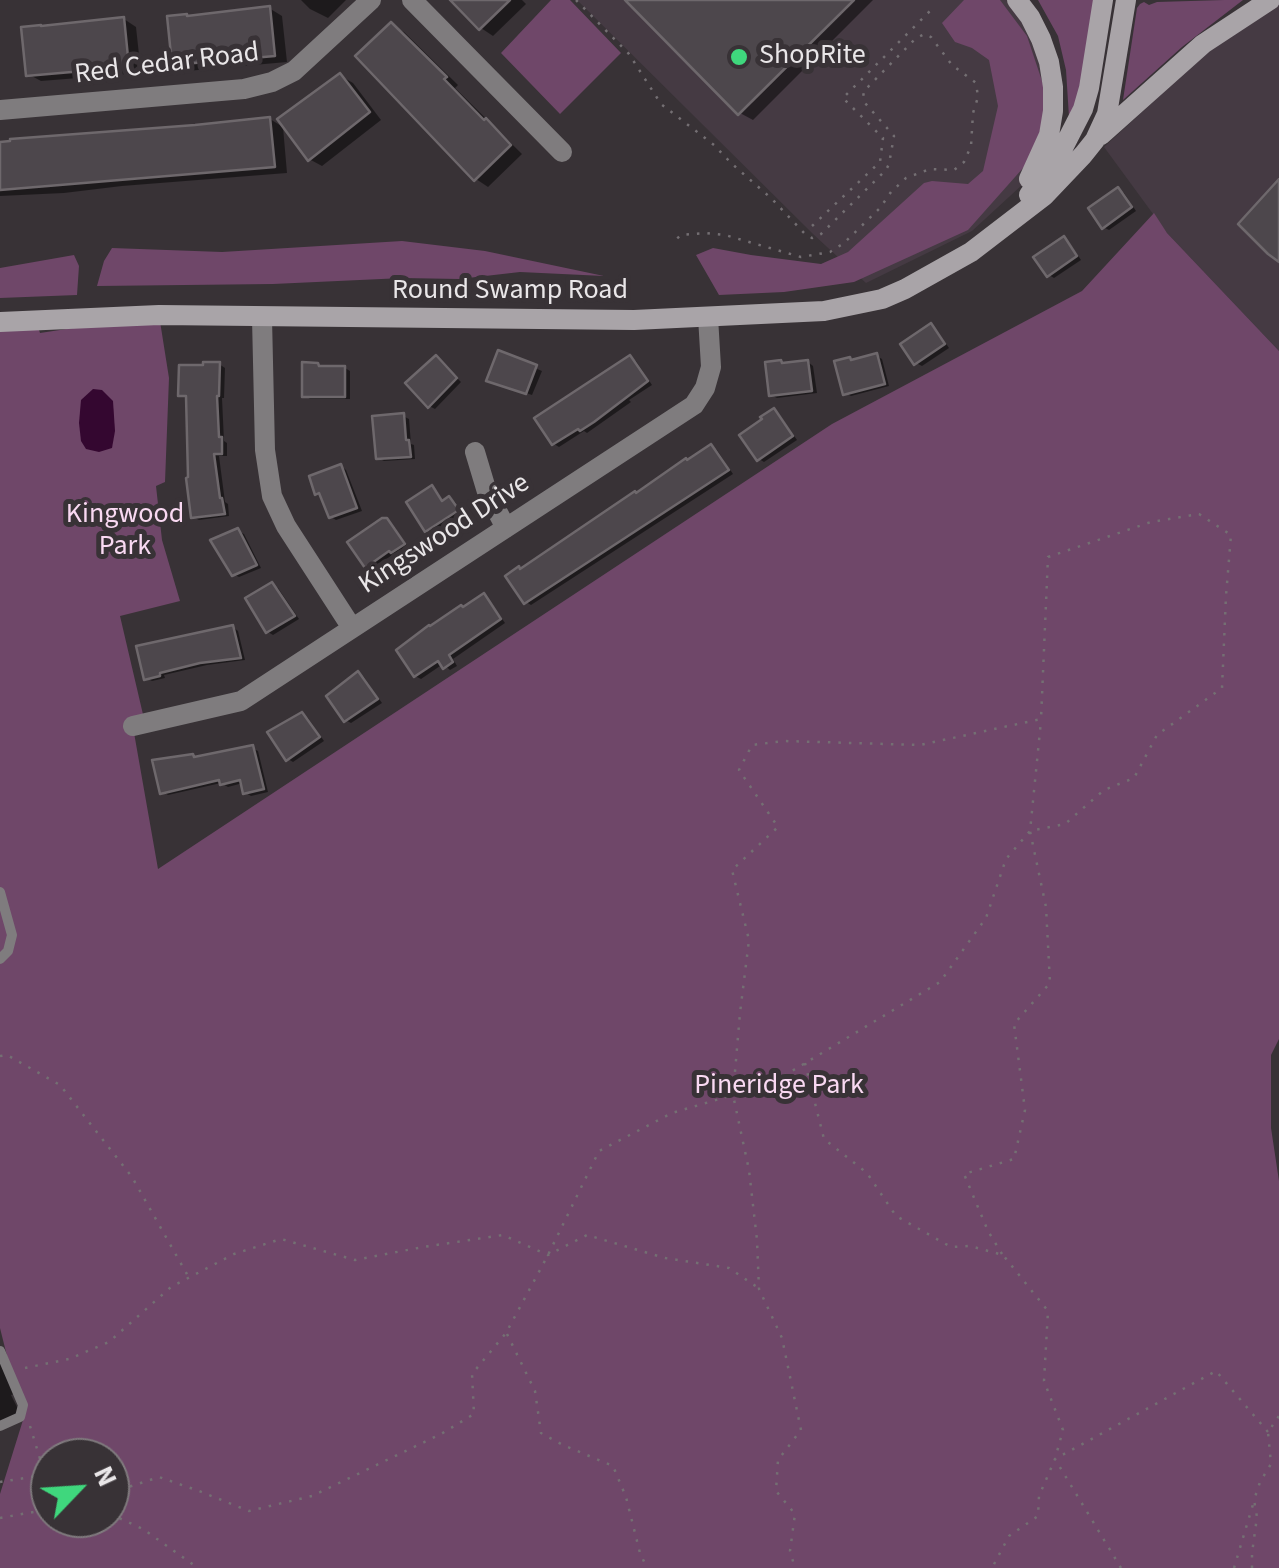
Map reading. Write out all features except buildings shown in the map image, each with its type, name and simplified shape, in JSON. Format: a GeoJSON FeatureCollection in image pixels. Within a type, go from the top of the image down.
{"type":"FeatureCollection","features":[{"type":"Feature","properties":{"kind":"main road"},"geometry":{"type":"LineString","coordinates":[[1000,232],[1042,156],[1053,112],[1052,74],[1046,50],[1017,0]]}},
{"type":"Feature","properties":{"kind":"main road","name":"Round Swamp Road"},"geometry":{"type":"LineString","coordinates":[[1000,232],[1054,162],[1079,120],[1089,88],[1103,0]]}},
{"type":"Feature","properties":{"kind":"main road","name":"Round Swamp Road"},"geometry":{"type":"LineString","coordinates":[[0,322],[159,315],[634,320],[824,311],[882,299],[926,278],[1000,232],[1075,165],[1104,123],[1126,0]]}},
{"type":"Feature","properties":{"kind":"main road"},"geometry":{"type":"LineString","coordinates":[[1095,140],[1203,44],[1270,0]]}},
{"type":"Feature","properties":{"kind":"street","name":"Red Cedar Road"},"geometry":{"type":"LineString","coordinates":[[0,110],[244,89],[272,82],[294,71],[371,0]]}},
{"type":"Feature","properties":{"kind":"street"},"geometry":{"type":"LineString","coordinates":[[412,0],[562,152]]}},
{"type":"Feature","properties":{"kind":"street","name":"Kingswood Drive"},"geometry":{"type":"LineString","coordinates":[[133,726],[241,701],[694,405],[705,388],[711,366],[708,317]]}},
{"type":"Feature","properties":{"kind":"street"},"geometry":{"type":"LineString","coordinates":[[262,318],[265,450],[272,496],[286,526],[352,628]]}},
{"type":"Feature","properties":{"kind":"street"},"geometry":{"type":"LineString","coordinates":[[474,452],[487,492],[506,528]]}},
{"type":"Feature","properties":{"kind":"lane"},"geometry":{"type":"LineString","coordinates":[[0,892],[12,935],[8,951],[0,959]]}},
{"type":"Feature","properties":{"kind":"lane"},"geometry":{"type":"LineString","coordinates":[[0,1352],[23,1405],[20,1416],[0,1426]]}},
{"type":"Feature","properties":{"kind":"path"},"geometry":{"type":"LineString","coordinates":[[576,0],[628,54],[661,104],[714,144],[812,238],[821,234],[886,170],[894,136],[865,103],[863,92],[916,38],[926,34],[931,37],[952,64],[976,83],[978,97],[971,146],[964,162],[954,170],[930,170],[906,178],[880,208],[830,252],[801,257],[706,233],[681,236],[672,244]]}},
{"type":"Feature","properties":{"kind":"path"},"geometry":{"type":"LineString","coordinates":[[812,226],[880,162],[883,138],[842,98],[935,6]]}},
{"type":"Feature","properties":{"kind":"path"},"geometry":{"type":"LineString","coordinates":[[130,1486],[159,1477],[249,1512],[312,1496],[474,1414],[472,1374],[506,1332],[599,1150],[672,1113],[772,1082],[940,982],[986,918],[1006,860],[1030,831],[1065,824],[1104,790],[1134,778],[1157,735],[1222,688],[1231,535],[1199,514],[1151,522],[1048,558],[1042,719],[1030,831],[1046,907],[1050,983],[1014,1024],[1024,1110],[1014,1160],[964,1174],[988,1232],[1048,1312],[1044,1382],[1063,1430],[1038,1496],[1038,1516],[1009,1536],[992,1568]]}},
{"type":"Feature","properties":{"kind":"path"},"geometry":{"type":"LineString","coordinates":[[795,1568],[790,1551],[795,1514],[776,1491],[778,1460],[801,1430],[782,1338],[759,1289],[758,1240],[749,1170],[734,1095],[750,940],[732,870],[778,827],[739,770],[752,745],[784,741],[920,745],[1042,719]]}},
{"type":"Feature","properties":{"kind":"path"},"geometry":{"type":"LineString","coordinates":[[0,1056],[6,1055],[60,1084],[132,1177],[189,1277]]}},
{"type":"Feature","properties":{"kind":"path"},"geometry":{"type":"LineString","coordinates":[[805,1062],[824,1138],[866,1173],[896,1216],[951,1247],[970,1246],[1003,1255]]}},
{"type":"Feature","properties":{"kind":"path"},"geometry":{"type":"LineString","coordinates":[[548,1254],[587,1234],[665,1258],[729,1268],[759,1289]]}},
{"type":"Feature","properties":{"kind":"path"},"geometry":{"type":"LineString","coordinates":[[9,1372],[69,1359],[109,1342],[170,1287],[234,1254],[280,1239],[356,1260],[503,1235],[548,1254]]}},
{"type":"Feature","properties":{"kind":"path"},"geometry":{"type":"LineString","coordinates":[[506,1332],[535,1391],[541,1433],[613,1466],[647,1568]]}},
{"type":"Feature","properties":{"kind":"path"},"geometry":{"type":"LineString","coordinates":[[1055,1459],[1216,1371],[1268,1432],[1271,1464],[1260,1482],[1234,1568]]}},
{"type":"Feature","properties":{"kind":"path"},"geometry":{"type":"LineString","coordinates":[[23,1405],[33,1438]]}},
{"type":"Feature","properties":{"kind":"path"},"geometry":{"type":"LineString","coordinates":[[1268,1432],[1279,1416]]}},
{"type":"Feature","properties":{"kind":"path"},"geometry":{"type":"LineString","coordinates":[[1055,1459],[1121,1568]]}},
{"type":"Feature","properties":{"kind":"path"},"geometry":{"type":"LineString","coordinates":[[0,1482],[30,1477]]}},
{"type":"Feature","properties":{"kind":"path"},"geometry":{"type":"LineString","coordinates":[[1252,1568],[1257,1516],[1254,1500]]}},
{"type":"Feature","properties":{"kind":"path"},"geometry":{"type":"LineString","coordinates":[[0,1518],[30,1513]]}},
{"type":"Feature","properties":{"kind":"path"},"geometry":{"type":"LineString","coordinates":[[130,1523],[198,1568]]}},
{"type":"Feature","properties":{"kind":"shaded area"},"geometry":{"type":"Polygon","coordinates":[[[577,0],[1009,0],[1042,58],[1052,114],[1022,185],[972,231],[866,283],[577,0]]]}},
{"type":"Feature","properties":{"kind":"shaded area"},"geometry":{"type":"Polygon","coordinates":[[[1279,2],[1279,351],[1167,233],[1104,147],[1215,45],[1279,2]]]}},
{"type":"Feature","properties":{"kind":"shaded area"},"geometry":{"type":"Polygon","coordinates":[[[93,389],[102,390],[113,401],[112,448],[99,452],[86,449],[79,423],[81,400],[93,389]]]}},
{"type":"Feature","properties":{"kind":"green space"},"geometry":{"type":"Polygon","coordinates":[[[551,0],[570,0],[621,53],[560,114],[501,53],[551,0]]]}},
{"type":"Feature","properties":{"kind":"green space"},"geometry":{"type":"Polygon","coordinates":[[[964,0],[1000,0],[1027,36],[1047,96],[1039,150],[968,230],[854,282],[784,292],[719,295],[696,255],[713,248],[821,264],[848,252],[924,183],[968,184],[983,171],[998,106],[989,60],[955,42],[942,23],[964,0]]]}},
{"type":"Feature","properties":{"kind":"green space"},"geometry":{"type":"Polygon","coordinates":[[[1038,0],[1095,0],[1079,94],[1069,117],[1066,70],[1058,36],[1038,0]]]}},
{"type":"Feature","properties":{"kind":"green space"},"geometry":{"type":"Polygon","coordinates":[[[1243,0],[1182,47],[1123,100],[1140,4],[1243,0]]]}},
{"type":"Feature","properties":{"kind":"green space","name":"Pineridge Park"},"geometry":{"type":"Polygon","coordinates":[[[1154,213],[1167,233],[1279,351],[1279,1039],[1271,1055],[1271,1128],[1279,1181],[1279,1568],[0,1568],[0,1494],[23,1420],[0,1328],[0,327],[37,324],[40,333],[159,315],[169,378],[165,482],[156,486],[162,540],[180,601],[120,616],[145,723],[133,727],[158,869],[832,424],[1082,291],[1154,213]]]}},
{"type":"Feature","properties":{"kind":"green space"},"geometry":{"type":"Polygon","coordinates":[[[402,241],[485,251],[604,276],[520,272],[459,279],[97,286],[112,248],[222,252],[402,241]]]}},
{"type":"Feature","properties":{"kind":"green space"},"geometry":{"type":"Polygon","coordinates":[[[74,255],[79,266],[77,295],[0,298],[0,268],[74,255]]]}},
{"type":"Feature","properties":{"kind":"place","name":"ShopRite"},"geometry":{"type":"Point","coordinates":[739,57]}},
{"type":"Feature","properties":{"kind":"park label","name":"Kingwood Park"},"geometry":{"type":"Point","coordinates":[125,532]}}]}
